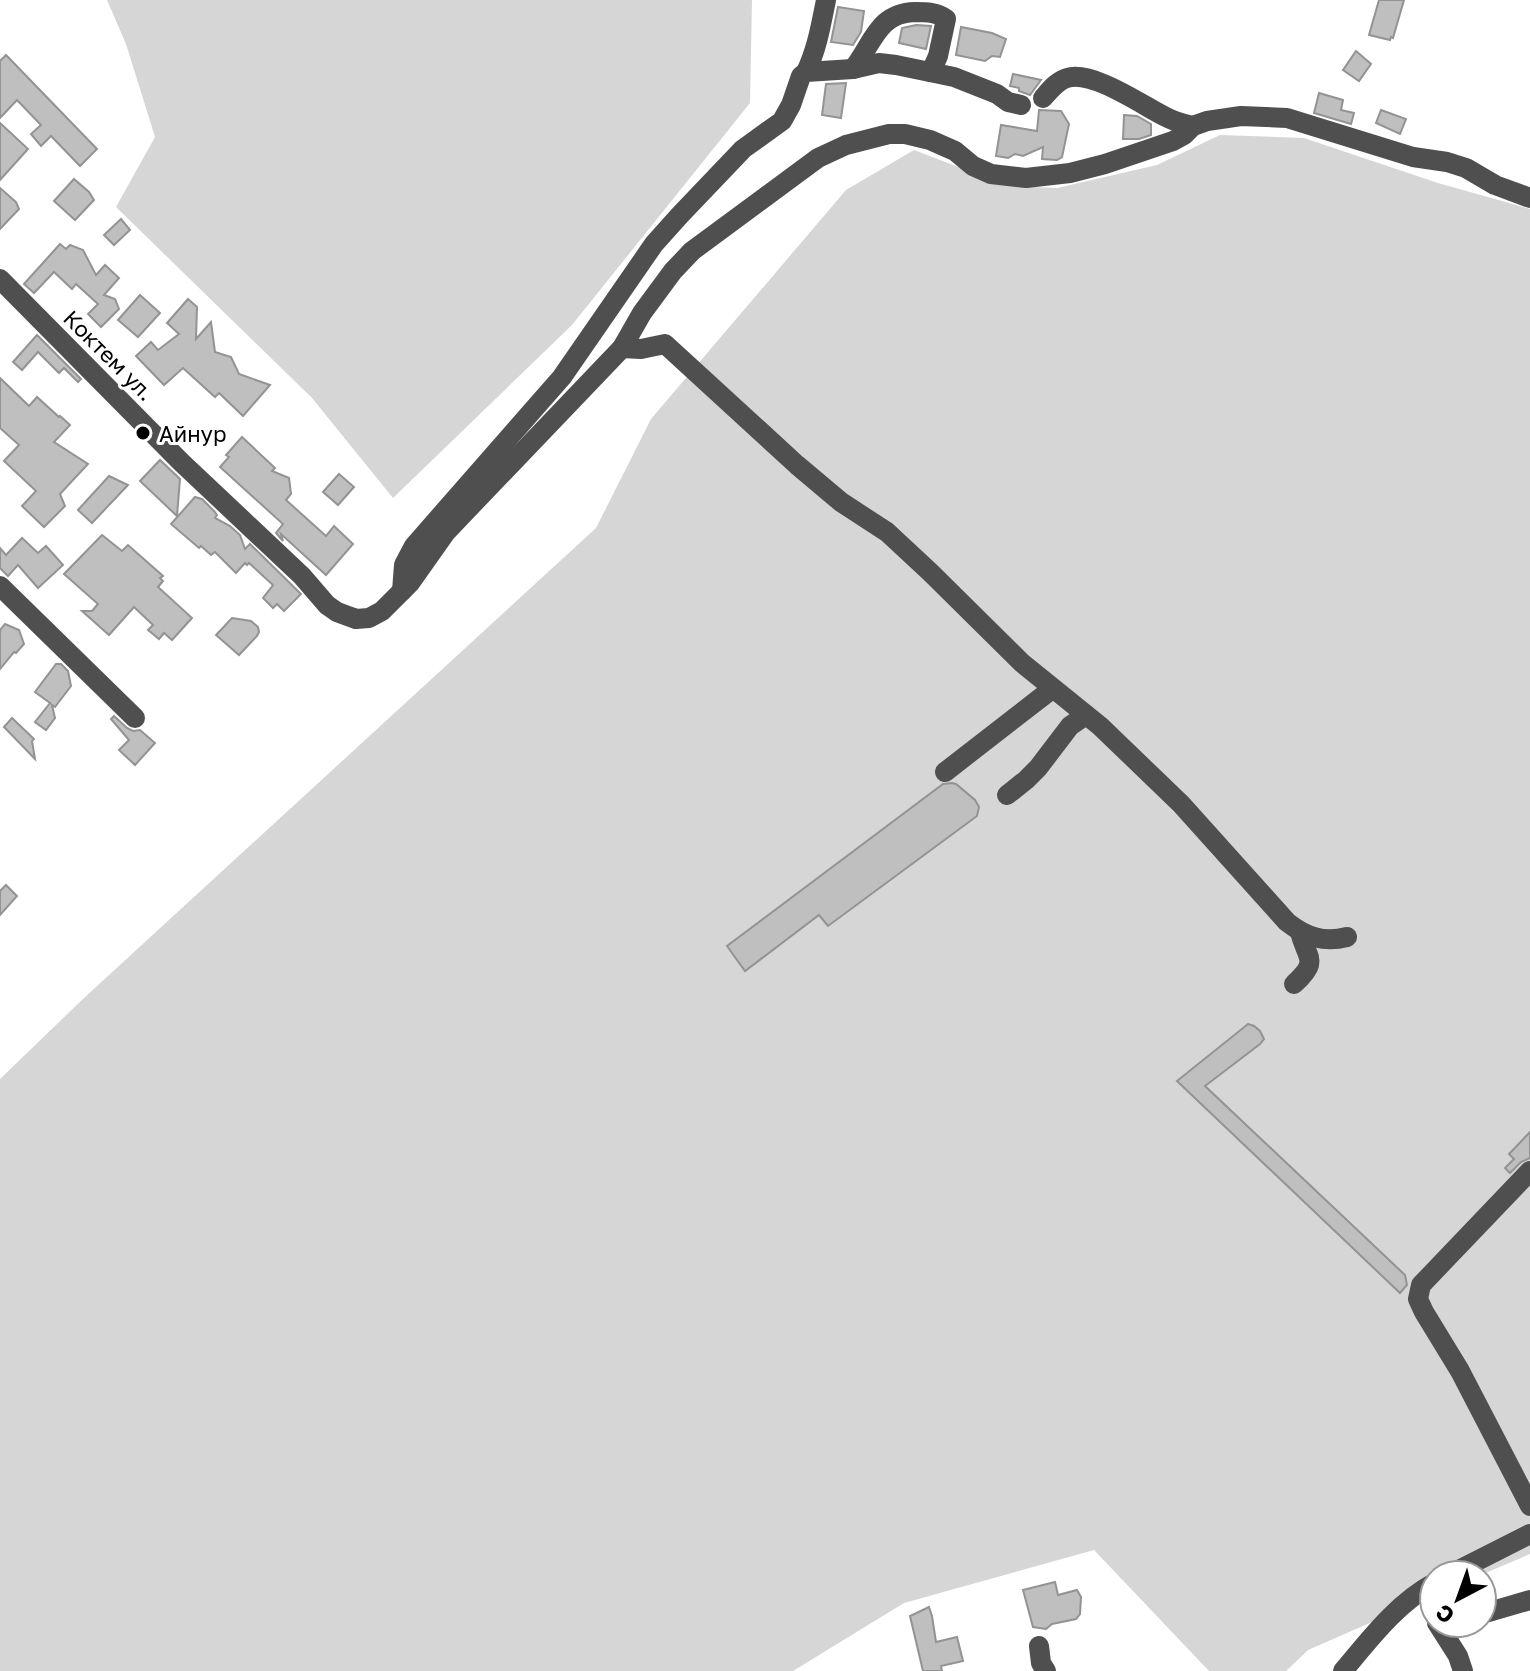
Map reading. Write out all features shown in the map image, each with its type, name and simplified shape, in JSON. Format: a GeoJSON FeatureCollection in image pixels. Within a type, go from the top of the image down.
{"type":"FeatureCollection","features":[{"type":"Feature","properties":{"kind":"street"},"geometry":{"type":"LineString","coordinates":[[402,591],[404,565],[414,546],[562,377],[663,234],[743,149],[782,121],[801,76],[813,57],[826,0]]}},
{"type":"Feature","properties":{"kind":"street"},"geometry":{"type":"LineString","coordinates":[[853,69],[880,26],[889,18],[909,12],[927,12],[946,19],[931,72]]}},
{"type":"Feature","properties":{"kind":"street"},"geometry":{"type":"LineString","coordinates":[[806,72],[853,69],[879,63],[954,77],[1021,105]]}},
{"type":"Feature","properties":{"kind":"street"},"geometry":{"type":"LineString","coordinates":[[1043,98],[1053,86],[1067,78],[1080,77],[1112,88],[1163,116],[1193,126]]}},
{"type":"Feature","properties":{"kind":"street","name":"Коктем ул."},"geometry":{"type":"LineString","coordinates":[[0,279],[181,462],[302,576],[321,599],[337,612],[356,619],[369,618],[382,611],[402,591],[446,532],[622,348],[642,313],[692,251],[818,158],[846,145],[889,134],[905,134],[955,151],[973,166],[991,174],[1026,178],[1070,173],[1105,164],[1173,141],[1193,126],[1207,121],[1241,116],[1287,118],[1413,157],[1466,168],[1495,185],[1530,198]]}},
{"type":"Feature","properties":{"kind":"street"},"geometry":{"type":"LineString","coordinates":[[622,348],[641,349],[665,344],[841,502],[887,532],[1006,648],[1100,726],[1181,804],[1273,907],[1300,932],[1334,940],[1347,937]]}},
{"type":"Feature","properties":{"kind":"street"},"geometry":{"type":"LineString","coordinates":[[0,586],[135,718]]}},
{"type":"Feature","properties":{"kind":"street"},"geometry":{"type":"LineString","coordinates":[[945,772],[1052,689]]}},
{"type":"Feature","properties":{"kind":"street"},"geometry":{"type":"LineString","coordinates":[[1007,795],[1038,768],[1070,726],[1086,715]]}},
{"type":"Feature","properties":{"kind":"street"},"geometry":{"type":"LineString","coordinates":[[1294,984],[1309,966],[1310,955],[1300,932]]}},
{"type":"Feature","properties":{"kind":"street"},"geometry":{"type":"LineString","coordinates":[[1530,1171],[1421,1285],[1418,1299],[1460,1371],[1530,1506]]}},
{"type":"Feature","properties":{"kind":"street"},"geometry":{"type":"LineString","coordinates":[[1481,1559],[1530,1534]]}},
{"type":"Feature","properties":{"kind":"street"},"geometry":{"type":"LineString","coordinates":[[1343,1671],[1390,1618],[1418,1592]]}},
{"type":"Feature","properties":{"kind":"street"},"geometry":{"type":"LineString","coordinates":[[1415,1594],[1418,1598]]}},
{"type":"Feature","properties":{"kind":"street"},"geometry":{"type":"LineString","coordinates":[[1498,1609],[1530,1600]]}},
{"type":"Feature","properties":{"kind":"street"},"geometry":{"type":"LineString","coordinates":[[1447,1639],[1463,1671]]}},
{"type":"Feature","properties":{"kind":"street"},"geometry":{"type":"LineString","coordinates":[[1039,1646],[1041,1663],[1046,1671]]}},
{"type":"Feature","properties":{"kind":"shaded area"},"geometry":{"type":"Polygon","coordinates":[[[107,0],[752,0],[750,103],[572,325],[393,498],[312,398],[116,207],[155,137],[126,44],[107,0]]]}},
{"type":"Feature","properties":{"kind":"shaded area"},"geometry":{"type":"Polygon","coordinates":[[[1220,135],[1304,138],[1438,183],[1530,209],[1530,1554],[1498,1568],[1498,1559],[1418,1559],[1418,1602],[1308,1650],[1286,1671],[1209,1671],[1094,1550],[904,1603],[793,1671],[0,1671],[0,1079],[84,998],[596,528],[651,419],[846,190],[914,150],[1008,186],[1057,188],[1157,165],[1220,135]]]}},
{"type":"Feature","properties":{"kind":"building"},"geometry":{"type":"Polygon","coordinates":[[[1379,0],[1404,0],[1390,40],[1369,35],[1379,0]]]}},
{"type":"Feature","properties":{"kind":"building"},"geometry":{"type":"Polygon","coordinates":[[[838,7],[864,11],[861,32],[853,45],[831,42],[838,7]]]}},
{"type":"Feature","properties":{"kind":"building"},"geometry":{"type":"Polygon","coordinates":[[[931,26],[926,49],[899,43],[902,28],[931,26]]]}},
{"type":"Feature","properties":{"kind":"building"},"geometry":{"type":"Polygon","coordinates":[[[961,27],[1006,39],[1000,57],[992,56],[985,61],[956,55],[961,27]]]}},
{"type":"Feature","properties":{"kind":"building"},"geometry":{"type":"Polygon","coordinates":[[[1356,51],[1371,64],[1359,81],[1343,70],[1356,51]]]}},
{"type":"Feature","properties":{"kind":"building"},"geometry":{"type":"Polygon","coordinates":[[[6,55],[97,149],[80,166],[51,136],[41,146],[31,134],[41,125],[17,100],[0,118],[0,61],[6,55]]]}},
{"type":"Feature","properties":{"kind":"building"},"geometry":{"type":"Polygon","coordinates":[[[1013,74],[1041,80],[1030,95],[1010,86],[1013,74]]]}},
{"type":"Feature","properties":{"kind":"building"},"geometry":{"type":"Polygon","coordinates":[[[846,83],[841,118],[822,115],[826,84],[846,83]]]}},
{"type":"Feature","properties":{"kind":"building"},"geometry":{"type":"Polygon","coordinates":[[[1319,93],[1343,100],[1341,110],[1354,113],[1351,124],[1314,113],[1319,93]]]}},
{"type":"Feature","properties":{"kind":"building"},"geometry":{"type":"Polygon","coordinates":[[[1039,110],[1061,111],[1069,124],[1062,157],[1057,160],[1042,159],[1043,147],[1023,156],[996,156],[1001,125],[1037,131],[1039,110]]]}},
{"type":"Feature","properties":{"kind":"building"},"geometry":{"type":"Polygon","coordinates":[[[1381,110],[1406,119],[1400,134],[1376,123],[1381,110]]]}},
{"type":"Feature","properties":{"kind":"building"},"geometry":{"type":"Polygon","coordinates":[[[1124,115],[1137,116],[1151,124],[1151,135],[1123,139],[1124,115]]]}},
{"type":"Feature","properties":{"kind":"building"},"geometry":{"type":"Polygon","coordinates":[[[0,123],[28,149],[0,180],[0,123]]]}},
{"type":"Feature","properties":{"kind":"building"},"geometry":{"type":"Polygon","coordinates":[[[74,179],[94,200],[75,220],[54,201],[74,179]]]}},
{"type":"Feature","properties":{"kind":"building"},"geometry":{"type":"Polygon","coordinates":[[[0,188],[16,202],[19,209],[0,229],[0,188]]]}},
{"type":"Feature","properties":{"kind":"building"},"geometry":{"type":"Polygon","coordinates":[[[121,219],[130,230],[114,245],[104,235],[121,219]]]}},
{"type":"Feature","properties":{"kind":"building"},"geometry":{"type":"Polygon","coordinates":[[[60,244],[66,249],[70,245],[83,250],[96,275],[105,265],[119,278],[104,295],[115,299],[119,309],[101,327],[88,314],[98,304],[76,284],[72,289],[54,272],[34,293],[24,284],[60,244]]]}},
{"type":"Feature","properties":{"kind":"building"},"geometry":{"type":"Polygon","coordinates":[[[140,295],[160,313],[138,337],[118,320],[140,295]]]}},
{"type":"Feature","properties":{"kind":"building"},"geometry":{"type":"Polygon","coordinates":[[[188,299],[197,307],[196,339],[211,322],[215,352],[231,357],[239,374],[270,385],[243,416],[219,393],[215,397],[183,368],[164,385],[136,356],[151,342],[158,350],[179,334],[167,323],[188,299]]]}},
{"type":"Feature","properties":{"kind":"building"},"geometry":{"type":"Polygon","coordinates":[[[37,335],[81,379],[78,382],[64,368],[59,373],[38,352],[22,370],[13,362],[37,335]]]}},
{"type":"Feature","properties":{"kind":"building"},"geometry":{"type":"Polygon","coordinates":[[[0,378],[29,406],[37,397],[70,425],[54,442],[88,464],[60,494],[65,506],[44,527],[22,506],[36,491],[4,461],[19,445],[0,428],[0,378]]]}},
{"type":"Feature","properties":{"kind":"building"},"geometry":{"type":"Polygon","coordinates":[[[242,437],[275,468],[272,471],[289,478],[291,494],[286,500],[326,536],[334,526],[353,544],[326,575],[281,534],[283,541],[276,533],[283,524],[220,467],[242,437]]]}},
{"type":"Feature","properties":{"kind":"building"},"geometry":{"type":"Polygon","coordinates":[[[160,460],[180,479],[177,516],[140,481],[160,460]]]}},
{"type":"Feature","properties":{"kind":"building"},"geometry":{"type":"Polygon","coordinates":[[[339,474],[354,487],[338,505],[323,492],[339,474]]]}},
{"type":"Feature","properties":{"kind":"building"},"geometry":{"type":"Polygon","coordinates":[[[109,476],[128,485],[92,523],[78,510],[109,476]]]}},
{"type":"Feature","properties":{"kind":"building"},"geometry":{"type":"Polygon","coordinates":[[[195,497],[202,499],[214,511],[217,515],[215,518],[240,535],[245,549],[250,544],[301,594],[284,611],[277,604],[273,608],[263,598],[273,585],[249,563],[245,563],[236,573],[215,552],[211,555],[201,546],[199,548],[171,524],[195,497]]]}},
{"type":"Feature","properties":{"kind":"building"},"geometry":{"type":"Polygon","coordinates":[[[102,535],[122,551],[128,545],[163,576],[158,587],[192,618],[172,640],[164,633],[159,639],[148,630],[153,625],[134,607],[109,635],[82,611],[92,611],[98,604],[64,574],[102,535]]]}},
{"type":"Feature","properties":{"kind":"building"},"geometry":{"type":"Polygon","coordinates":[[[22,538],[38,553],[46,546],[63,565],[38,588],[18,565],[8,576],[0,568],[0,548],[6,555],[22,538]]]}},
{"type":"Feature","properties":{"kind":"building"},"geometry":{"type":"Polygon","coordinates":[[[232,618],[251,621],[259,632],[239,655],[216,635],[232,618]]]}},
{"type":"Feature","properties":{"kind":"building"},"geometry":{"type":"Polygon","coordinates":[[[5,624],[19,630],[24,644],[0,669],[0,630],[5,624]]]}},
{"type":"Feature","properties":{"kind":"building"},"geometry":{"type":"Polygon","coordinates":[[[56,664],[61,664],[68,671],[71,686],[55,707],[52,705],[55,718],[46,730],[35,722],[50,703],[35,692],[56,664]]]}},
{"type":"Feature","properties":{"kind":"building"},"geometry":{"type":"Polygon","coordinates":[[[114,716],[127,728],[140,730],[155,743],[135,765],[119,750],[129,740],[111,719],[114,716]]]}},
{"type":"Feature","properties":{"kind":"building"},"geometry":{"type":"Polygon","coordinates":[[[12,718],[34,739],[35,759],[4,727],[12,718]]]}},
{"type":"Feature","properties":{"kind":"building"},"geometry":{"type":"Polygon","coordinates":[[[952,783],[975,800],[979,807],[977,816],[828,926],[819,915],[745,971],[727,946],[943,784],[952,783]]]}},
{"type":"Feature","properties":{"kind":"building"},"geometry":{"type":"Polygon","coordinates":[[[6,885],[17,896],[0,915],[0,891],[6,885]]]}},
{"type":"Feature","properties":{"kind":"building"},"geometry":{"type":"Polygon","coordinates":[[[1248,1024],[1260,1031],[1264,1039],[1205,1086],[1405,1275],[1407,1285],[1400,1293],[1177,1081],[1248,1024]]]}},
{"type":"Feature","properties":{"kind":"building"},"geometry":{"type":"Polygon","coordinates":[[[1530,1132],[1530,1158],[1510,1173],[1505,1168],[1514,1159],[1509,1154],[1530,1132]]]}},
{"type":"Feature","properties":{"kind":"building"},"geometry":{"type":"Polygon","coordinates":[[[1055,1582],[1058,1595],[1077,1590],[1081,1597],[1080,1614],[1076,1619],[1052,1624],[1046,1629],[1033,1627],[1023,1590],[1055,1582]]]}},
{"type":"Feature","properties":{"kind":"building"},"geometry":{"type":"Polygon","coordinates":[[[929,1607],[936,1642],[957,1637],[963,1661],[941,1666],[942,1671],[923,1671],[910,1616],[929,1607]]]}},
{"type":"Feature","properties":{"kind":"place","name":"Айнур"},"geometry":{"type":"Point","coordinates":[143,433]}}]}
